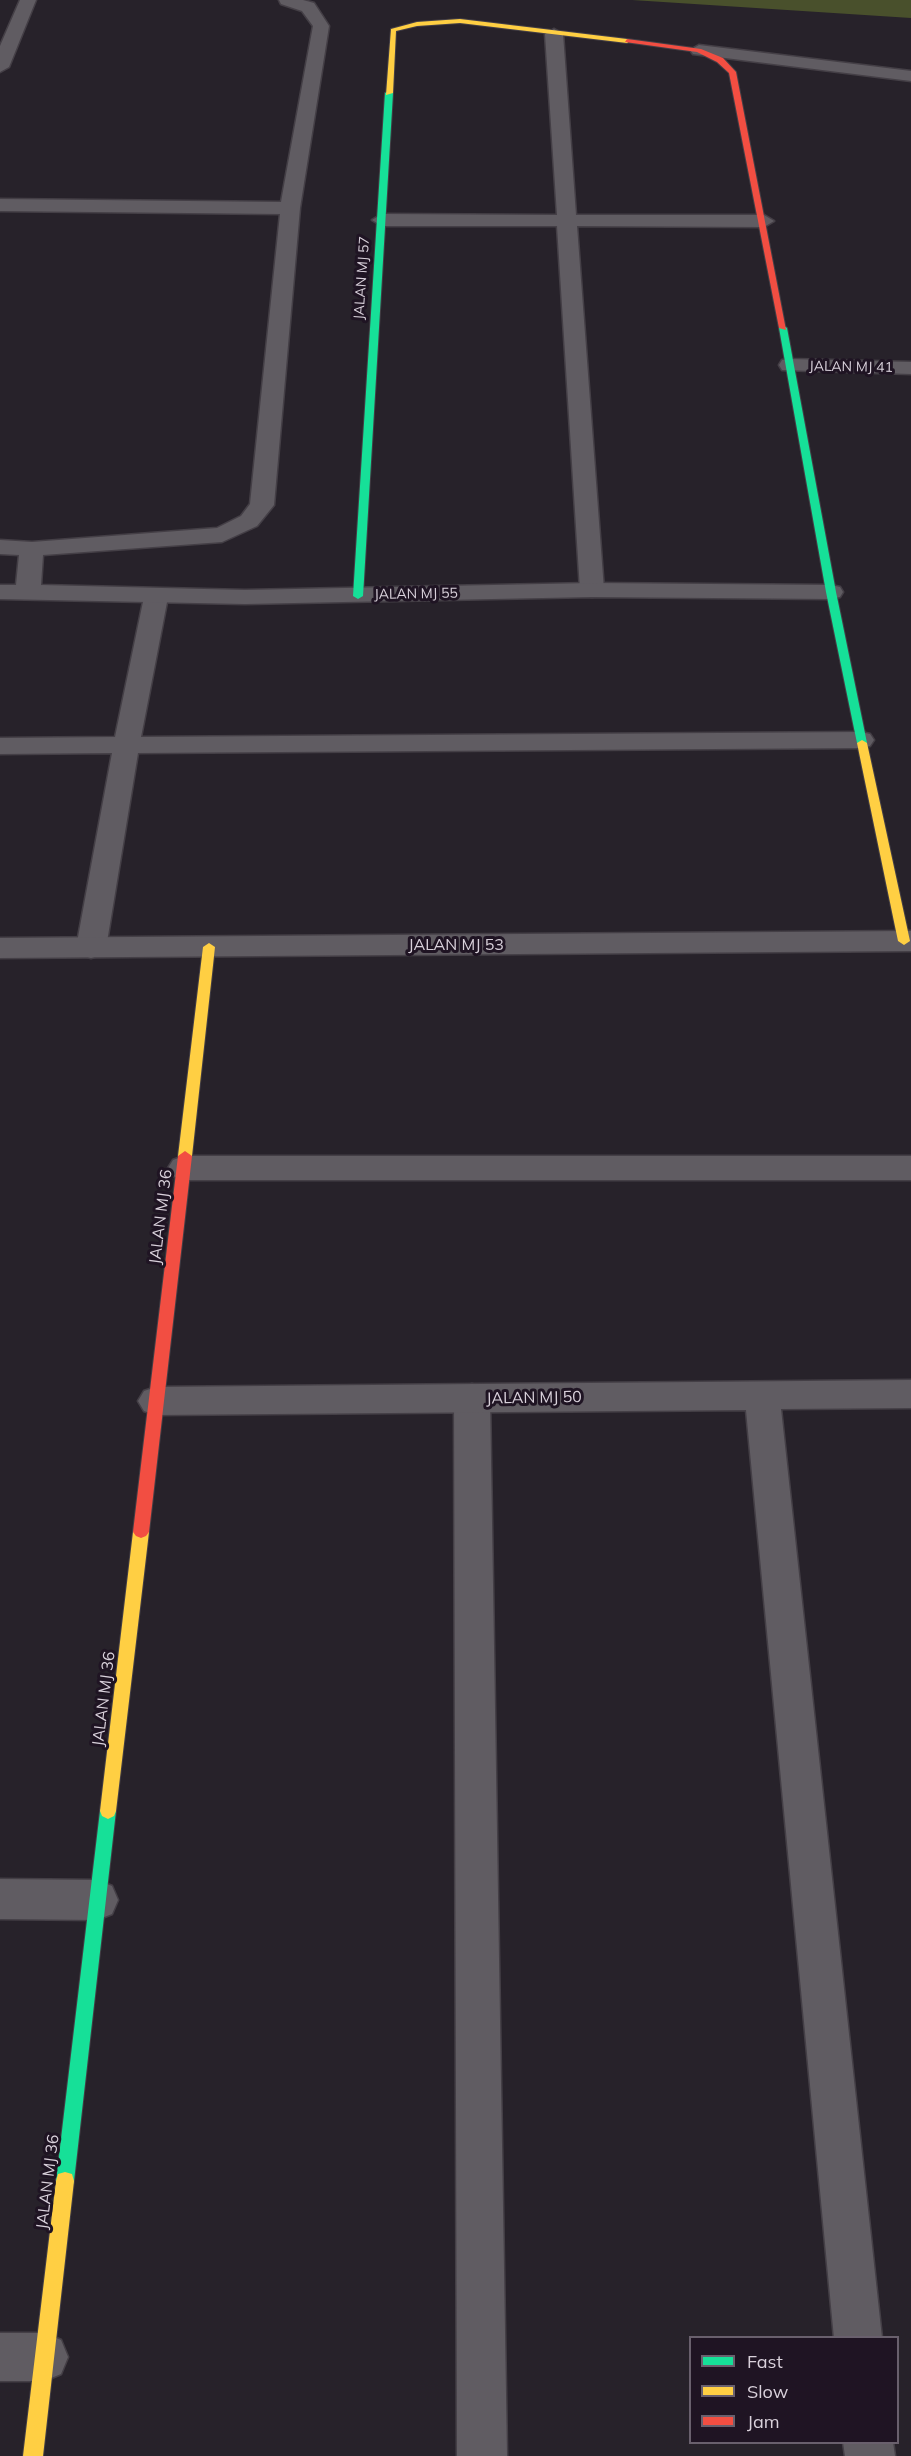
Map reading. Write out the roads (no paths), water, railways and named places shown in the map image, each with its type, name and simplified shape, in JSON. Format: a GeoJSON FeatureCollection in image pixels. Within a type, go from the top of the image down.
{"type":"FeatureCollection","features":[{"type":"Feature","properties":{"kind":"street"},"geometry":{"type":"LineString","coordinates":[[0,67],[28,0]]}},
{"type":"Feature","properties":{"kind":"street"},"geometry":{"type":"LineString","coordinates":[[0,547],[33,549],[222,535],[249,521],[262,505],[290,208],[321,26],[308,7],[288,0]]}},
{"type":"Feature","properties":{"kind":"street","name":"JALAN MJ 57"},"geometry":{"type":"LineString","coordinates":[[358,596],[393,30],[417,24],[460,21],[554,34]]}},
{"type":"Feature","properties":{"kind":"street"},"geometry":{"type":"LineString","coordinates":[[592,590],[554,34],[911,76]]}},
{"type":"Feature","properties":{"kind":"street"},"geometry":{"type":"LineString","coordinates":[[699,50],[720,60],[732,72],[764,221],[831,592],[861,740],[908,941]]}},
{"type":"Feature","properties":{"kind":"street"},"geometry":{"type":"LineString","coordinates":[[0,205],[290,208]]}},
{"type":"Feature","properties":{"kind":"street"},"geometry":{"type":"LineString","coordinates":[[382,220],[764,221]]}},
{"type":"Feature","properties":{"kind":"street","name":"JALAN MJ 41"},"geometry":{"type":"LineString","coordinates":[[790,365],[911,368]]}},
{"type":"Feature","properties":{"kind":"street"},"geometry":{"type":"LineString","coordinates":[[28,592],[33,549]]}},
{"type":"Feature","properties":{"kind":"street","name":"JALAN MJ 55"},"geometry":{"type":"LineString","coordinates":[[0,592],[156,597],[358,596],[592,590],[831,592]]}},
{"type":"Feature","properties":{"kind":"street"},"geometry":{"type":"LineString","coordinates":[[91,948],[126,747],[156,597]]}},
{"type":"Feature","properties":{"kind":"street"},"geometry":{"type":"LineString","coordinates":[[0,746],[126,747],[861,740]]}},
{"type":"Feature","properties":{"kind":"street","name":"JALAN MJ 53"},"geometry":{"type":"LineString","coordinates":[[0,948],[908,941]]}},
{"type":"Feature","properties":{"kind":"street","name":"JALAN MJ 36"},"geometry":{"type":"LineString","coordinates":[[33,2456],[22,2357],[97,1900],[209,947]]}},
{"type":"Feature","properties":{"kind":"street"},"geometry":{"type":"LineString","coordinates":[[184,1168],[911,1168]]}},
{"type":"Feature","properties":{"kind":"street","name":"JALAN MJ 50"},"geometry":{"type":"LineString","coordinates":[[156,1401],[911,1394]]}},
{"type":"Feature","properties":{"kind":"street"},"geometry":{"type":"LineString","coordinates":[[762,1395],[858,2336]]}},
{"type":"Feature","properties":{"kind":"street"},"geometry":{"type":"LineString","coordinates":[[472,1398],[482,2456]]}},
{"type":"Feature","properties":{"kind":"street"},"geometry":{"type":"LineString","coordinates":[[0,1899],[97,1900]]}}]}
